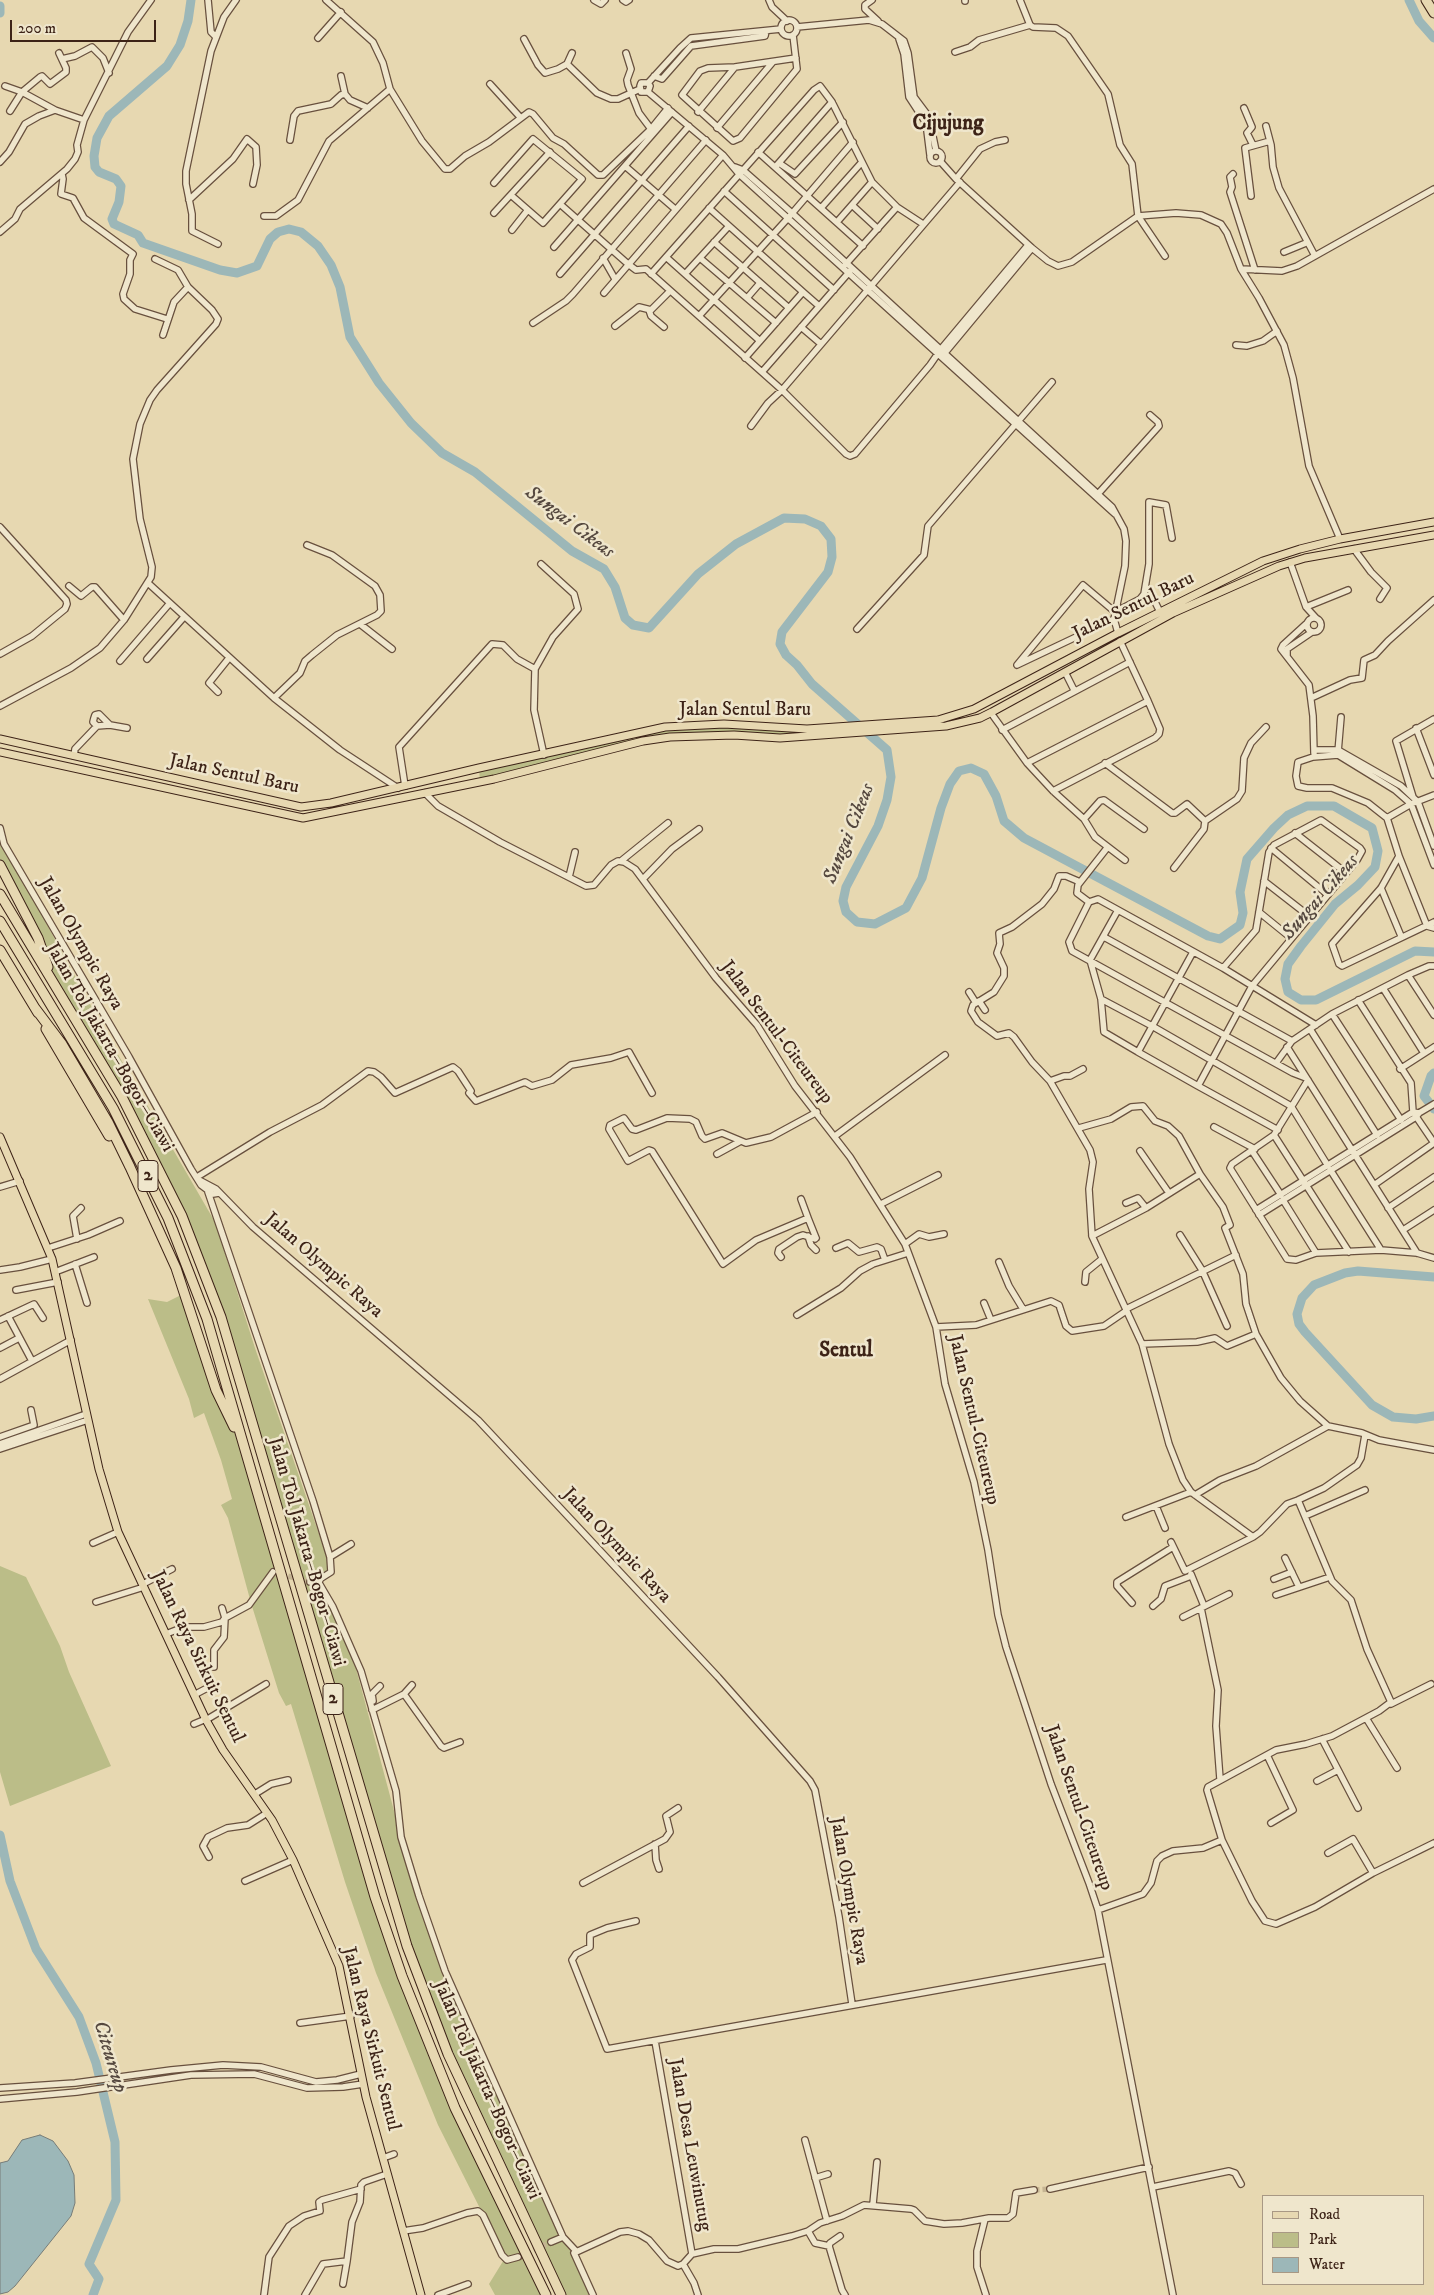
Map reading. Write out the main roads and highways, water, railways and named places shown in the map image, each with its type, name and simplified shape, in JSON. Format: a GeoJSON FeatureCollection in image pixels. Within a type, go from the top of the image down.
{"type":"FeatureCollection","features":[{"type":"Feature","properties":{"kind":"highway"},"geometry":{"type":"LineString","coordinates":[[1426,0],[1434,13]]}},
{"type":"Feature","properties":{"kind":"highway"},"geometry":{"type":"LineString","coordinates":[[0,866],[38,938],[57,989]]}},
{"type":"Feature","properties":{"kind":"highway","name":"Jalan Tol Jakarta–Bogor–Ciawi"},"geometry":{"type":"LineString","coordinates":[[0,894],[122,1098],[182,1216],[220,1318],[395,1914],[456,2073],[561,2295]]}},
{"type":"Feature","properties":{"kind":"highway","name":"Jalan Tol Jakarta–Bogor–Ciawi"},"geometry":{"type":"LineString","coordinates":[[0,921],[113,1108],[168,1218],[207,1319],[375,1898],[405,1983],[455,2108],[546,2295]]}},
{"type":"Feature","properties":{"kind":"highway"},"geometry":{"type":"LineString","coordinates":[[0,950],[35,1008],[56,1048],[130,1167],[176,1268],[216,1390],[246,1452]]}},
{"type":"Feature","properties":{"kind":"main road","name":"Jalan Sentul Baru"},"geometry":{"type":"LineString","coordinates":[[1220,587],[1263,561],[1300,549],[1340,539],[1434,522]]}},
{"type":"Feature","properties":{"kind":"main road"},"geometry":{"type":"LineString","coordinates":[[1421,524],[1423,537]]}},
{"type":"Feature","properties":{"kind":"main road","name":"Jalan Sentul Baru"},"geometry":{"type":"LineString","coordinates":[[0,752],[303,818],[494,779],[643,741],[670,737],[734,735],[780,738],[815,732],[946,726],[980,718],[991,713],[1120,642],[1171,610],[1220,587],[1290,562],[1354,548],[1434,535]]}},
{"type":"Feature","properties":{"kind":"main road","name":"Jalan Sentul Baru"},"geometry":{"type":"LineString","coordinates":[[899,727],[964,713],[1118,632],[1160,612],[1171,610]]}},
{"type":"Feature","properties":{"kind":"main road"},"geometry":{"type":"LineString","coordinates":[[1067,659],[1072,668]]}},
{"type":"Feature","properties":{"kind":"main road"},"geometry":{"type":"LineString","coordinates":[[1056,665],[1063,673]]}},
{"type":"Feature","properties":{"kind":"main road","name":"Jalan Sentul Baru"},"geometry":{"type":"LineString","coordinates":[[0,739],[301,807],[331,803],[636,733],[674,727],[716,724],[815,732]]}},
{"type":"Feature","properties":{"kind":"main road"},"geometry":{"type":"LineString","coordinates":[[492,765],[494,779]]}},
{"type":"Feature","properties":{"kind":"main road"},"geometry":{"type":"LineString","coordinates":[[479,768],[480,782]]}},
{"type":"Feature","properties":{"kind":"main road","name":"Jalan Raya Sirkuit Sentul"},"geometry":{"type":"LineString","coordinates":[[0,1137],[20,1180],[52,1259],[87,1417],[107,1498],[118,1532],[206,1719],[223,1750],[267,1813],[293,1860],[339,1966],[351,2016],[363,2084],[421,2295]]}},
{"type":"Feature","properties":{"kind":"water"},"geometry":{"type":"Polygon","coordinates":[[[40,2135],[53,2141],[68,2161],[74,2175],[75,2203],[71,2216],[15,2286],[8,2292],[0,2294],[0,2163],[8,2161],[22,2140],[40,2135]]]}},
{"type":"Feature","properties":{"kind":"waterway","name":"Sungai Cikeas"},"geometry":{"type":"LineString","coordinates":[[191,0],[188,21],[180,45],[167,66],[109,116],[97,138],[94,156],[95,167],[99,172],[116,179],[121,186],[119,202],[112,219],[114,224],[138,235],[143,243],[220,270],[237,273],[257,266],[270,239],[278,232],[289,229],[301,232],[318,246],[331,265],[340,287],[350,337],[379,383],[411,423],[442,453],[475,472],[572,551],[604,569],[615,587],[625,618],[633,625],[649,628],[698,574],[736,544],[784,518],[805,519],[821,526],[831,539],[832,557],[828,572],[782,632],[780,644],[786,655],[797,665],[812,684],[887,750],[891,777],[887,800],[878,826],[846,887],[843,901],[846,912],[857,922],[875,924],[906,908],[922,878],[941,808],[950,784],[959,771],[971,768],[984,774],[996,796],[1004,821],[1024,838],[1208,936],[1220,939],[1240,925],[1243,913],[1240,892],[1247,859],[1288,815],[1307,806],[1334,806],[1372,828],[1378,851],[1375,867],[1358,885],[1335,904],[1288,964],[1285,979],[1288,992],[1301,1000],[1316,1000],[1415,951],[1434,952]]}},
{"type":"Feature","properties":{"kind":"waterway"},"geometry":{"type":"LineString","coordinates":[[1409,0],[1419,21],[1434,38]]}},
{"type":"Feature","properties":{"kind":"waterway"},"geometry":{"type":"LineString","coordinates":[[0,6],[0,13]]}},
{"type":"Feature","properties":{"kind":"waterway","name":"Sungai Cikeas"},"geometry":{"type":"LineString","coordinates":[[1434,1073],[1431,1076],[1424,1096],[1434,1109]]}},
{"type":"Feature","properties":{"kind":"waterway","name":"Sungai Cikeas"},"geometry":{"type":"LineString","coordinates":[[1434,1277],[1358,1271],[1345,1273],[1314,1285],[1302,1298],[1297,1314],[1299,1324],[1305,1332],[1372,1405],[1393,1417],[1416,1419],[1434,1416]]}},
{"type":"Feature","properties":{"kind":"waterway","name":"Citeureup"},"geometry":{"type":"LineString","coordinates":[[0,1835],[10,1881],[36,1949],[79,2017],[96,2063],[115,2142],[116,2200],[89,2264],[99,2279],[93,2295]]}},
{"type":"Feature","properties":{"kind":"tunnel"},"geometry":{"type":"LineString","coordinates":[[280,1574],[310,1582]]}},
{"type":"Feature","properties":{"kind":"tunnel"},"geometry":{"type":"LineString","coordinates":[[1034,2190],[1050,2189]]}},
{"type":"Feature","properties":{"kind":"tunnel"},"geometry":{"type":"LineString","coordinates":[[518,2257],[551,2242]]}},
{"type":"Feature","properties":{"kind":"district","name":"Cijujung"},"geometry":{"type":"Point","coordinates":[948,125]}},
{"type":"Feature","properties":{"kind":"district","name":"Sentul"},"geometry":{"type":"Point","coordinates":[846,1352]}}]}
